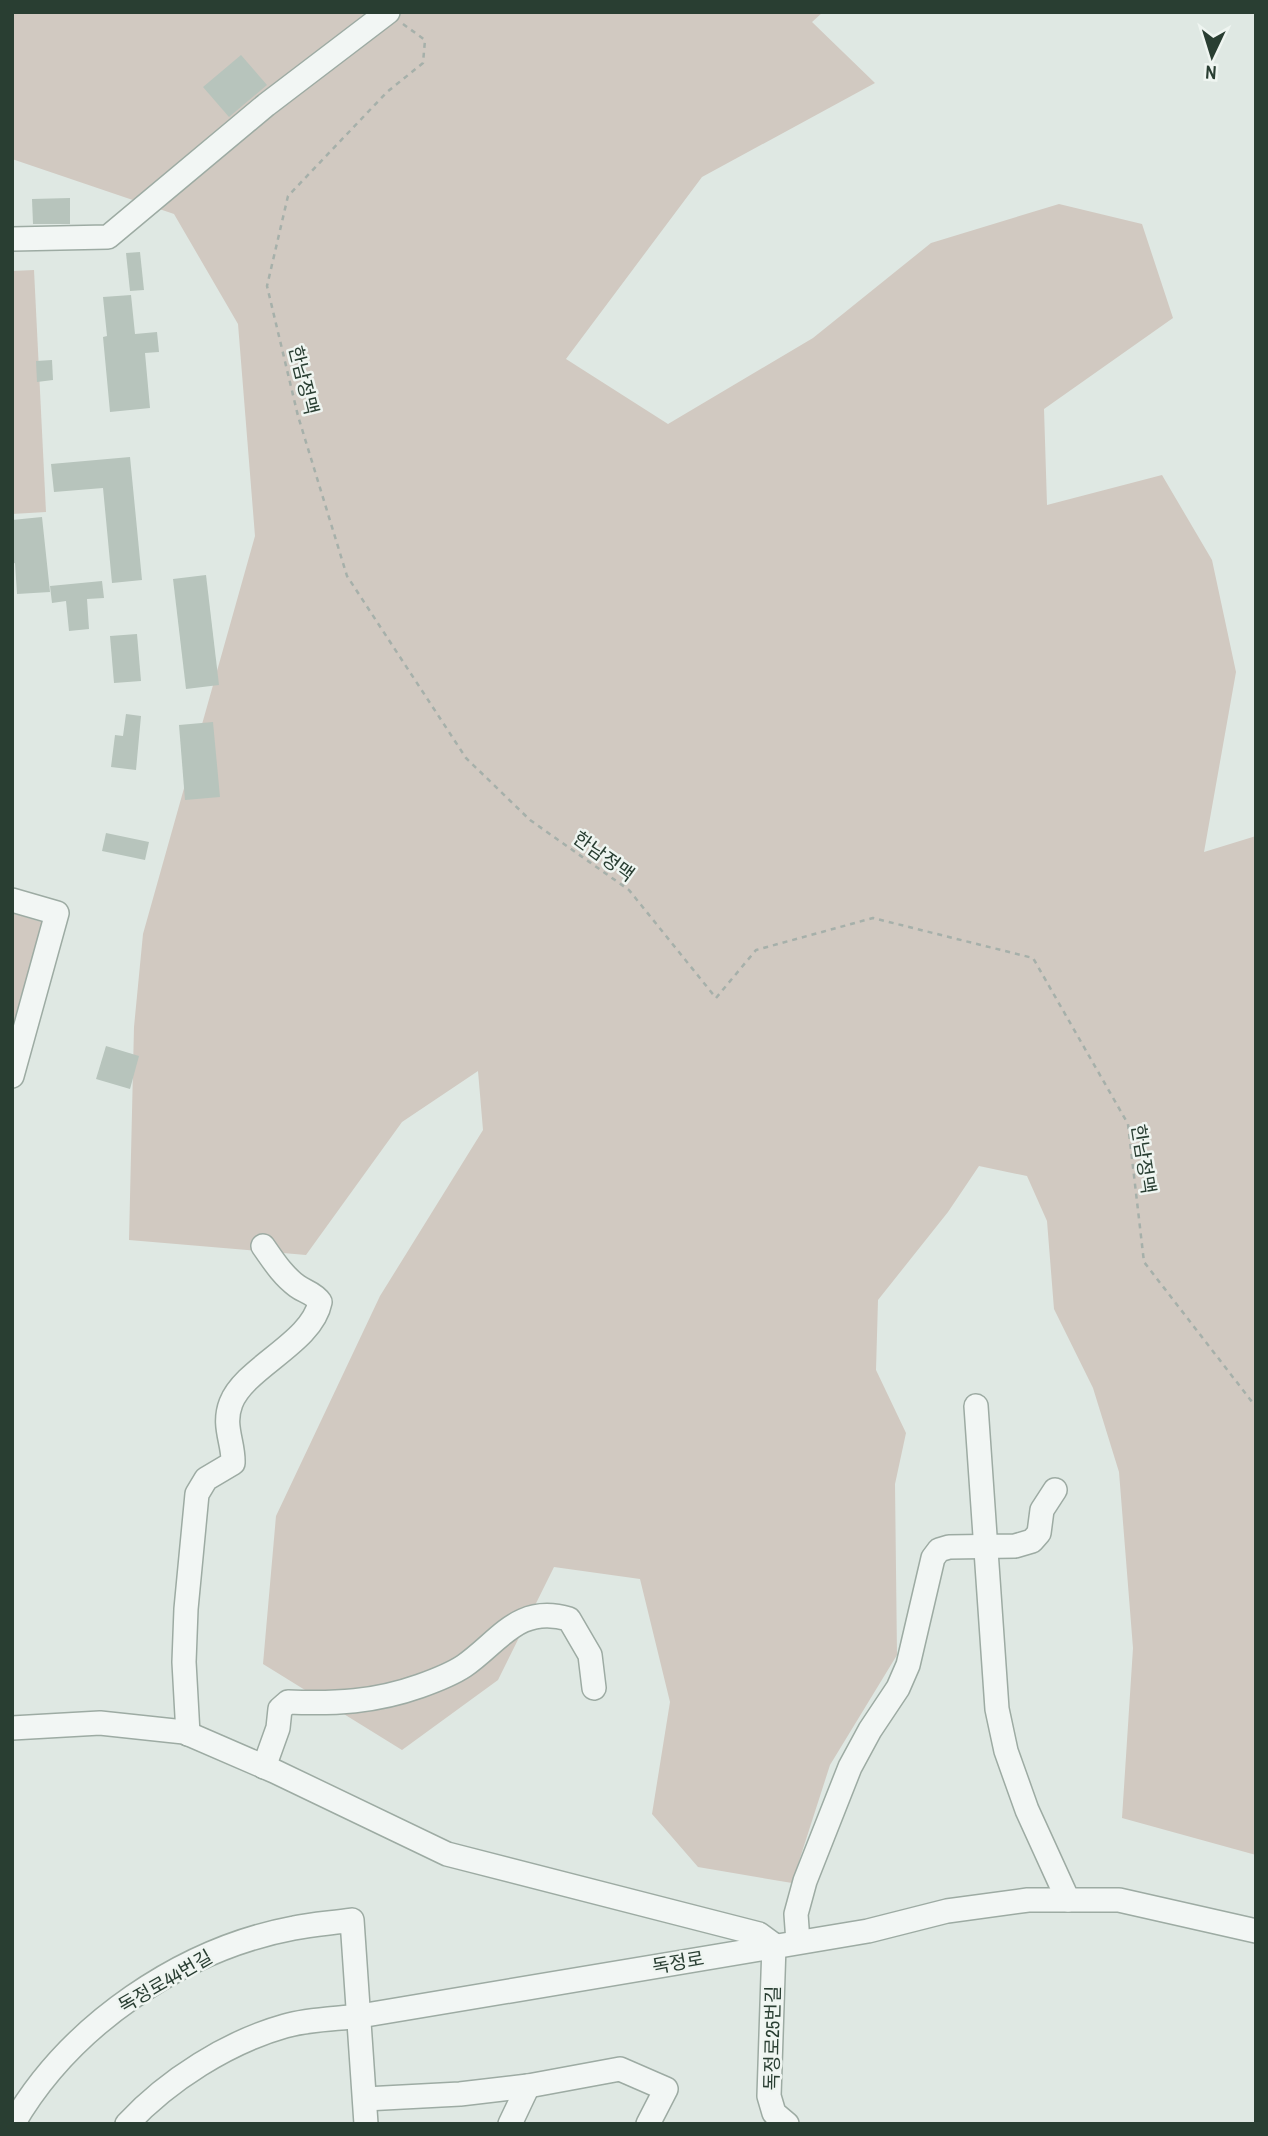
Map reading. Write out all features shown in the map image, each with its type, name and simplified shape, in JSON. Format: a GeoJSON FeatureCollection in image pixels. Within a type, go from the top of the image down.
{"type":"FeatureCollection","features":[{"type":"Feature","properties":{"kind":"street"},"geometry":{"type":"LineString","coordinates":[[12,239],[108,237],[266,105],[388,13]]}},
{"type":"Feature","properties":{"kind":"street"},"geometry":{"type":"LineString","coordinates":[[12,900],[57,913],[12,1076]]}},
{"type":"Feature","properties":{"kind":"street"},"geometry":{"type":"LineString","coordinates":[[188,1734],[184,1662],[197,1494],[206,1479],[233,1463],[227,1431],[230,1405],[239,1388],[289,1346],[318,1311],[320,1301],[284,1275],[263,1246]]}},
{"type":"Feature","properties":{"kind":"street"},"geometry":{"type":"LineString","coordinates":[[976,1405],[993,1668],[999,1720],[1006,1751],[1027,1810],[1068,1900]]}},
{"type":"Feature","properties":{"kind":"street"},"geometry":{"type":"LineString","coordinates":[[798,1942],[796,1914],[805,1881],[850,1767],[870,1730],[898,1688],[908,1665],[933,1558],[939,1549],[949,1547],[1015,1546],[1032,1541],[1039,1534],[1042,1510],[1055,1490]]}},
{"type":"Feature","properties":{"kind":"street"},"geometry":{"type":"LineString","coordinates":[[264,1767],[278,1728],[280,1709],[288,1702],[360,1702],[420,1686],[463,1667],[501,1633],[535,1616],[555,1615],[569,1619],[590,1655],[594,1688]]}},
{"type":"Feature","properties":{"kind":"street"},"geometry":{"type":"LineString","coordinates":[[12,1728],[100,1723],[188,1734],[447,1854],[759,1934],[774,1945]]}},
{"type":"Feature","properties":{"kind":"street","name":"독정로"},"geometry":{"type":"LineString","coordinates":[[127,2124],[190,2070],[238,2042],[287,2025],[360,2016],[868,1931],[947,1911],[1028,1900],[1119,1900],[1256,1931]]}},
{"type":"Feature","properties":{"kind":"street","name":"독정로44번길"},"geometry":{"type":"LineString","coordinates":[[13,2124],[28,2098],[83,2037],[116,2008],[204,1956],[252,1939],[294,1927],[352,1920],[360,2016]]}},
{"type":"Feature","properties":{"kind":"street","name":"독정로25번길"},"geometry":{"type":"LineString","coordinates":[[774,1945],[769,2096],[774,2112],[787,2124]]}},
{"type":"Feature","properties":{"kind":"street"},"geometry":{"type":"LineString","coordinates":[[360,2016],[366,2124]]}},
{"type":"Feature","properties":{"kind":"street"},"geometry":{"type":"LineString","coordinates":[[365,2099],[460,2094],[528,2086],[620,2069],[666,2090],[648,2124]]}},
{"type":"Feature","properties":{"kind":"street"},"geometry":{"type":"LineString","coordinates":[[509,2124],[528,2086]]}},
{"type":"Feature","properties":{"kind":"path","name":"한남정맥"},"geometry":{"type":"LineString","coordinates":[[388,13],[425,40],[423,62],[387,92],[288,196],[267,286],[298,416],[347,576],[466,758],[530,820],[628,890],[716,998],[756,950],[873,918],[1033,958],[1128,1124],[1144,1262],[1256,1408]]}},
{"type":"Feature","properties":{"kind":"shaded area"},"geometry":{"type":"Polygon","coordinates":[[[12,12],[823,12],[812,22],[875,83],[702,177],[566,359],[668,424],[813,338],[931,243],[1059,204],[1142,224],[1173,318],[1044,409],[1047,505],[1162,475],[1212,560],[1236,672],[1204,852],[1256,836],[1256,1855],[1122,1818],[1133,1648],[1119,1472],[1093,1388],[1054,1309],[1047,1221],[1027,1176],[979,1166],[948,1212],[878,1300],[876,1370],[906,1433],[895,1484],[897,1655],[830,1765],[792,1883],[698,1867],[652,1814],[670,1702],[640,1579],[554,1567],[498,1680],[402,1750],[263,1664],[276,1516],[380,1296],[483,1130],[478,1071],[402,1122],[306,1255],[129,1240],[134,1027],[143,934],[255,536],[238,324],[174,214],[12,159],[12,12]]]}},
{"type":"Feature","properties":{"kind":"shaded area"},"geometry":{"type":"Polygon","coordinates":[[[34,270],[46,512],[12,514],[12,271],[34,270]]]}},
{"type":"Feature","properties":{"kind":"shaded area"},"geometry":{"type":"Polygon","coordinates":[[[12,913],[48,924],[12,1042],[12,913]]]}},
{"type":"Feature","properties":{"kind":"building"},"geometry":{"type":"Polygon","coordinates":[[[241,55],[267,85],[229,117],[203,87],[241,55]]]}},
{"type":"Feature","properties":{"kind":"building"},"geometry":{"type":"Polygon","coordinates":[[[70,198],[70,224],[33,224],[32,199],[70,198]]]}},
{"type":"Feature","properties":{"kind":"building"},"geometry":{"type":"Polygon","coordinates":[[[140,252],[144,290],[130,291],[126,253],[140,252]]]}},
{"type":"Feature","properties":{"kind":"building"},"geometry":{"type":"Polygon","coordinates":[[[131,295],[135,334],[157,332],[159,352],[145,353],[150,408],[110,412],[103,337],[107,336],[103,297],[131,295]]]}},
{"type":"Feature","properties":{"kind":"building"},"geometry":{"type":"Polygon","coordinates":[[[52,360],[53,380],[37,382],[36,361],[52,360]]]}},
{"type":"Feature","properties":{"kind":"building"},"geometry":{"type":"Polygon","coordinates":[[[130,457],[142,580],[112,583],[103,488],[54,492],[51,464],[130,457]]]}},
{"type":"Feature","properties":{"kind":"building"},"geometry":{"type":"Polygon","coordinates":[[[42,517],[50,592],[17,594],[15,563],[12,564],[12,520],[42,517]]]}},
{"type":"Feature","properties":{"kind":"building"},"geometry":{"type":"Polygon","coordinates":[[[206,575],[219,685],[186,689],[173,579],[206,575]]]}},
{"type":"Feature","properties":{"kind":"building"},"geometry":{"type":"Polygon","coordinates":[[[102,581],[104,598],[87,599],[89,629],[69,631],[66,601],[52,603],[50,586],[102,581]]]}},
{"type":"Feature","properties":{"kind":"building"},"geometry":{"type":"Polygon","coordinates":[[[137,634],[141,681],[114,683],[110,636],[137,634]]]}},
{"type":"Feature","properties":{"kind":"building"},"geometry":{"type":"Polygon","coordinates":[[[126,714],[141,716],[136,770],[111,767],[115,735],[123,736],[126,714]]]}},
{"type":"Feature","properties":{"kind":"building"},"geometry":{"type":"Polygon","coordinates":[[[213,722],[220,797],[185,800],[179,725],[213,722]]]}},
{"type":"Feature","properties":{"kind":"building"},"geometry":{"type":"Polygon","coordinates":[[[106,833],[149,842],[145,860],[102,851],[106,833]]]}},
{"type":"Feature","properties":{"kind":"building"},"geometry":{"type":"Polygon","coordinates":[[[106,1046],[139,1056],[130,1089],[96,1079],[106,1046]]]}}]}
